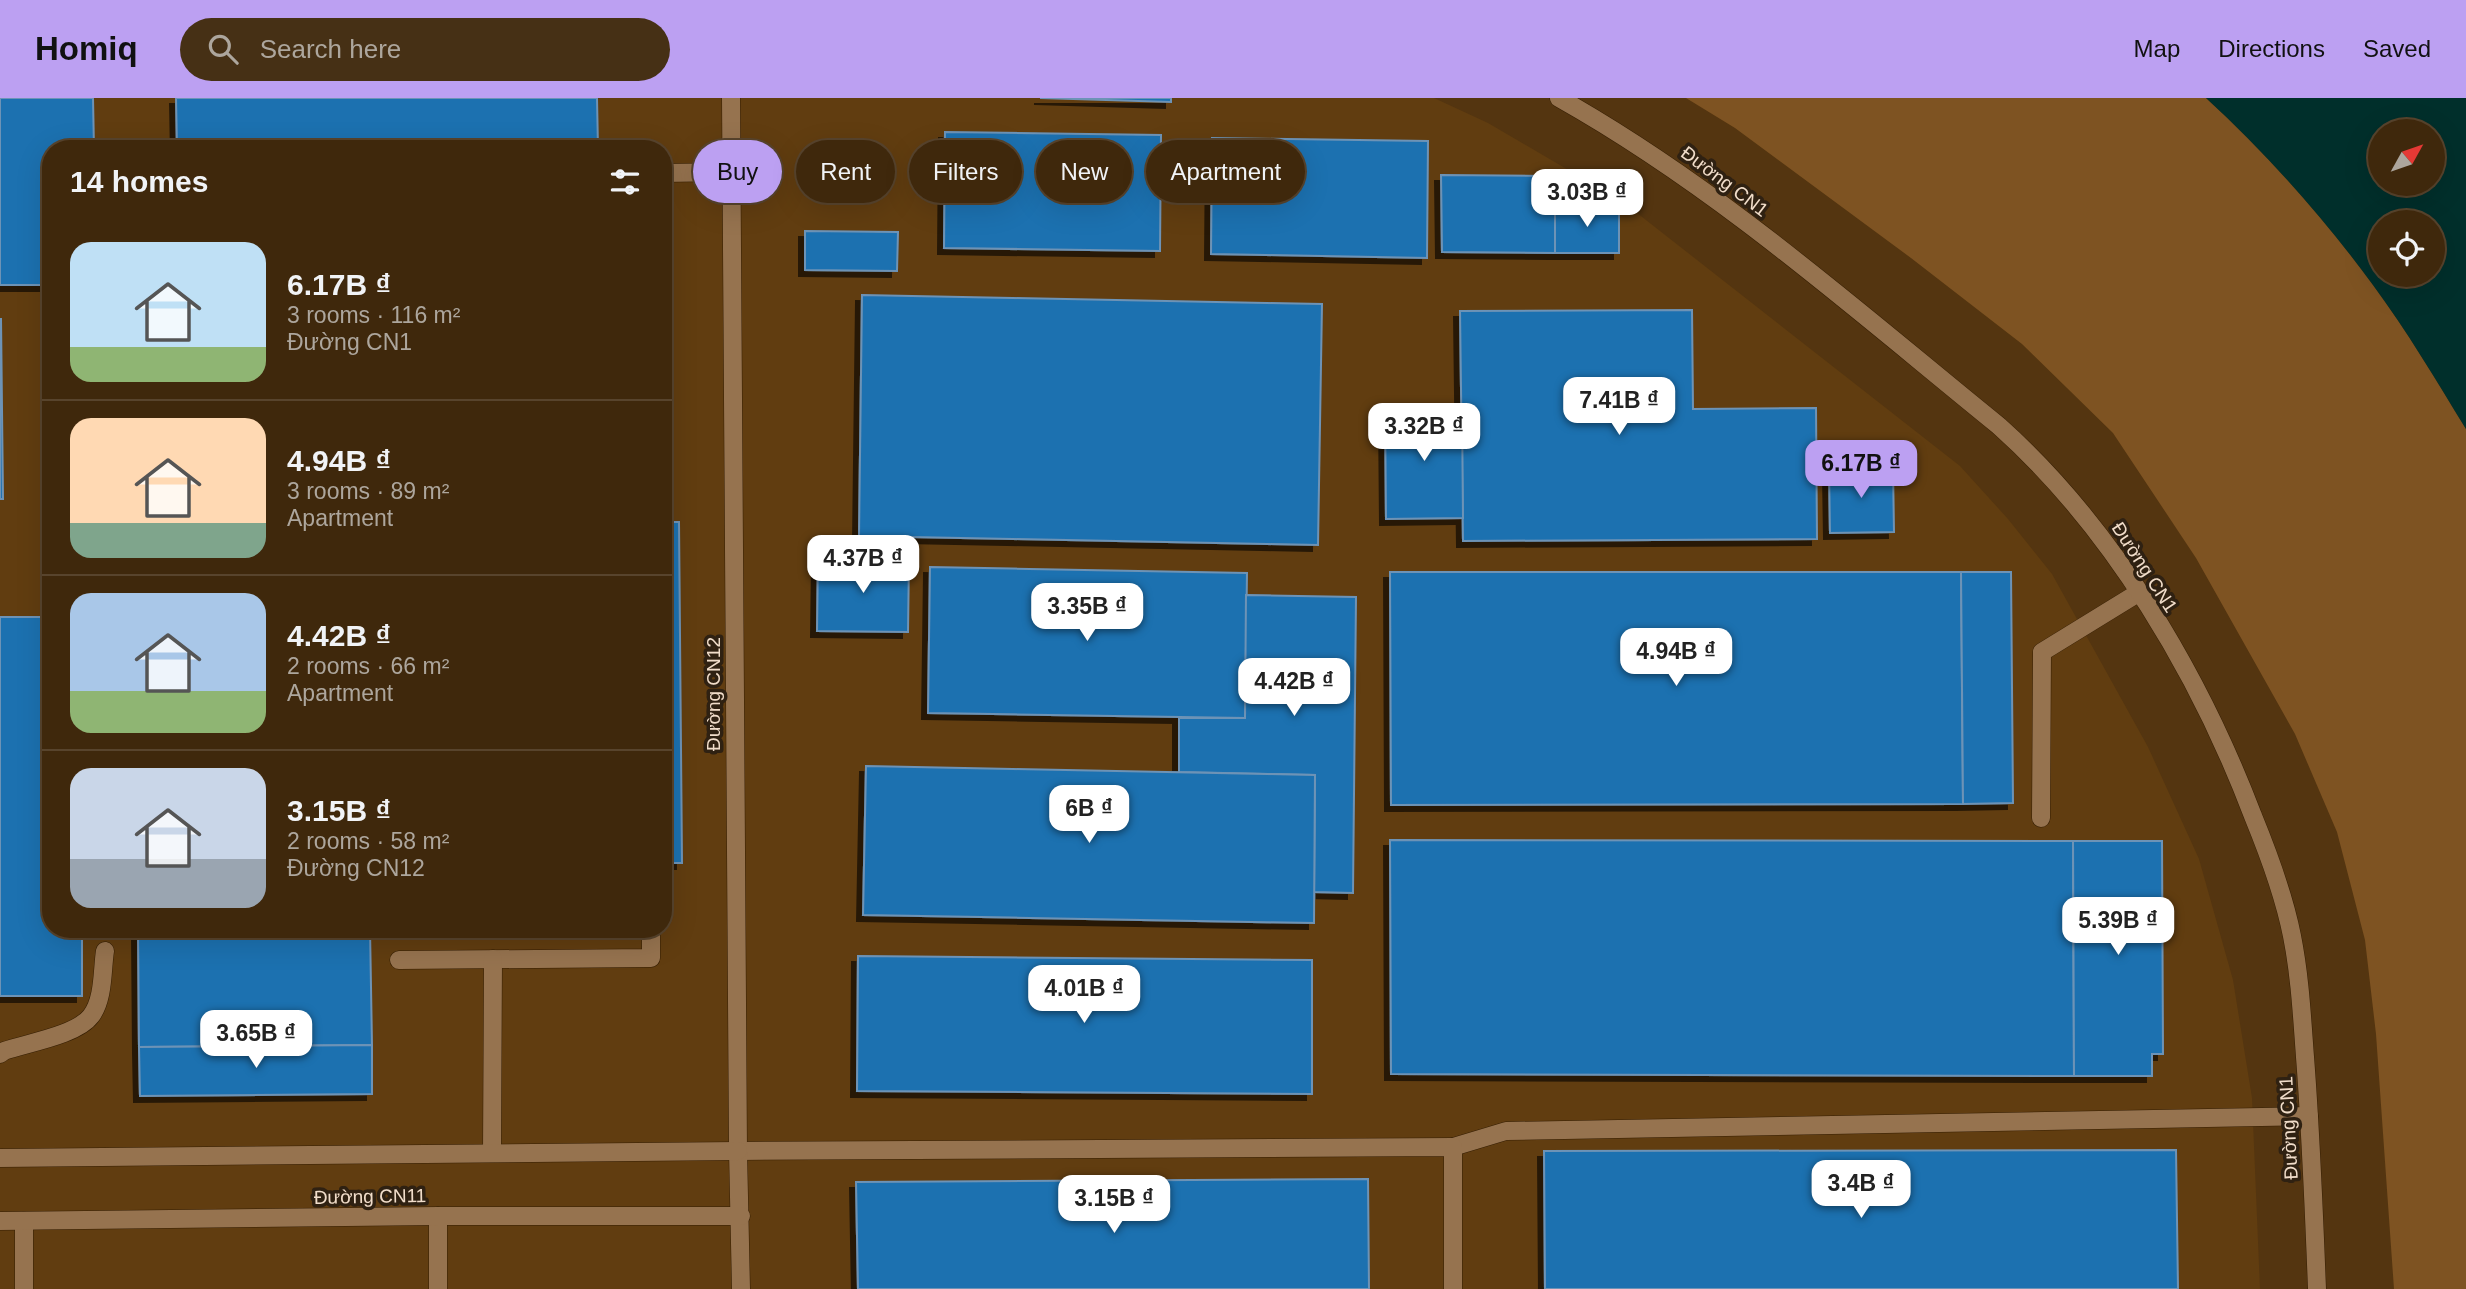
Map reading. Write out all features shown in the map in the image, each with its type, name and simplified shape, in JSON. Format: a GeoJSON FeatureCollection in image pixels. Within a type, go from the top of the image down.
{"type":"FeatureCollection","features":[{"type":"Feature","properties":{"kind":"street","name":"Đường CN12"},"geometry":{"type":"LineString","coordinates":[[731,140],[732,98]]}},
{"type":"Feature","properties":{"kind":"street","name":"Đường CN1"},"geometry":{"type":"LineString","coordinates":[[1559,98],[1657,158],[1730,210],[1999,426],[2029,453],[2115,555],[2217,730],[2280,887],[2300,984],[2317,1289]]}},
{"type":"Feature","properties":{"kind":"street"},"geometry":{"type":"LineString","coordinates":[[672,173],[693,173]]}},
{"type":"Feature","properties":{"kind":"street","name":"Đường CN12"},"geometry":{"type":"LineString","coordinates":[[731,203],[741,1289]]}},
{"type":"Feature","properties":{"kind":"street"},"geometry":{"type":"LineString","coordinates":[[2041,818],[2042,652],[2138,593]]}},
{"type":"Feature","properties":{"kind":"street"},"geometry":{"type":"LineString","coordinates":[[399,960],[652,958],[651,938]]}},
{"type":"Feature","properties":{"kind":"street"},"geometry":{"type":"LineString","coordinates":[[0,1054],[74,1029],[91,1016],[99,998],[105,951]]}},
{"type":"Feature","properties":{"kind":"street"},"geometry":{"type":"LineString","coordinates":[[492,1153],[493,959]]}},
{"type":"Feature","properties":{"kind":"street"},"geometry":{"type":"LineString","coordinates":[[0,1158],[1453,1147],[1506,1131],[2309,1115]]}},
{"type":"Feature","properties":{"kind":"street"},"geometry":{"type":"LineString","coordinates":[[1452,1289],[1453,1147]]}},
{"type":"Feature","properties":{"kind":"street"},"geometry":{"type":"LineString","coordinates":[[438,1216],[438,1289]]}},
{"type":"Feature","properties":{"kind":"street","name":"Đường CN11"},"geometry":{"type":"LineString","coordinates":[[0,1221],[741,1216]]}},
{"type":"Feature","properties":{"kind":"street"},"geometry":{"type":"LineString","coordinates":[[24,1221],[24,1289]]}},
{"type":"Feature","properties":{"kind":"shaded area"},"geometry":{"type":"Polygon","coordinates":[[[0,98],[1434,98],[1488,123],[1623,202],[1960,466],[2008,519],[2052,574],[2148,747],[2199,859],[2233,980],[2252,1098],[2260,1289],[0,1289],[0,98]]]}},
{"type":"Feature","properties":{"kind":"shaded area"},"geometry":{"type":"Polygon","coordinates":[[[1686,98],[2206,98],[2251,141],[2315,211],[2368,278],[2368,287],[2374,287],[2409,338],[2466,429],[2466,1289],[2394,1289],[2376,1034],[2365,940],[2337,832],[2295,734],[2196,558],[2113,433],[2022,344],[1735,128],[1686,98]]]}},
{"type":"Feature","properties":{"kind":"water"},"geometry":{"type":"Polygon","coordinates":[[[2206,98],[2466,98],[2466,429],[2375,287],[2445,287],[2445,210],[2368,210],[2368,278],[2315,211],[2251,141],[2206,98]]]}},
{"type":"Feature","properties":{"kind":"building"},"geometry":{"type":"Polygon","coordinates":[[[0,98],[93,98],[94,140],[42,140],[42,285],[0,285],[0,98]]]}},
{"type":"Feature","properties":{"kind":"building"},"geometry":{"type":"Polygon","coordinates":[[[176,98],[597,98],[598,140],[177,140],[176,98]]]}},
{"type":"Feature","properties":{"kind":"building"},"geometry":{"type":"Polygon","coordinates":[[[1040,98],[1171,98],[1171,102],[1040,98]]]}},
{"type":"Feature","properties":{"kind":"building"},"geometry":{"type":"Polygon","coordinates":[[[945,132],[1161,135],[1161,140],[1146,140],[1146,203],[1160,203],[1160,251],[944,248],[944,203],[1022,203],[1022,140],[945,140],[945,132]]]}},
{"type":"Feature","properties":{"kind":"building"},"geometry":{"type":"Polygon","coordinates":[[[1212,138],[1428,141],[1427,258],[1211,254],[1211,203],[1305,203],[1305,140],[1212,138]]]}},
{"type":"Feature","properties":{"kind":"building"},"geometry":{"type":"Polygon","coordinates":[[[1441,175],[1555,176],[1555,253],[1442,252],[1441,175]]]}},
{"type":"Feature","properties":{"kind":"building"},"geometry":{"type":"Polygon","coordinates":[[[1555,205],[1619,206],[1619,253],[1555,253],[1555,205]]]}},
{"type":"Feature","properties":{"kind":"building"},"geometry":{"type":"Polygon","coordinates":[[[805,231],[898,232],[897,271],[805,270],[805,231]]]}},
{"type":"Feature","properties":{"kind":"building"},"geometry":{"type":"Polygon","coordinates":[[[862,295],[1322,304],[1318,545],[859,536],[862,295]]]}},
{"type":"Feature","properties":{"kind":"building"},"geometry":{"type":"Polygon","coordinates":[[[1692,310],[1693,409],[1816,408],[1817,539],[1463,541],[1460,311],[1692,310]]]}},
{"type":"Feature","properties":{"kind":"building"},"geometry":{"type":"Polygon","coordinates":[[[1,319],[3,499],[0,499],[1,319]]]}},
{"type":"Feature","properties":{"kind":"building"},"geometry":{"type":"Polygon","coordinates":[[[1385,408],[1462,408],[1463,518],[1386,519],[1385,408]]]}},
{"type":"Feature","properties":{"kind":"building"},"geometry":{"type":"Polygon","coordinates":[[[1893,468],[1894,532],[1830,533],[1829,469],[1893,468]]]}},
{"type":"Feature","properties":{"kind":"building"},"geometry":{"type":"Polygon","coordinates":[[[672,522],[679,522],[682,863],[672,863],[672,522]]]}},
{"type":"Feature","properties":{"kind":"building"},"geometry":{"type":"Polygon","coordinates":[[[818,557],[909,559],[908,632],[817,631],[818,557]]]}},
{"type":"Feature","properties":{"kind":"building"},"geometry":{"type":"Polygon","coordinates":[[[930,567],[1247,573],[1245,718],[928,713],[930,567]]]}},
{"type":"Feature","properties":{"kind":"building"},"geometry":{"type":"Polygon","coordinates":[[[1390,572],[1961,572],[1963,804],[1391,805],[1390,572]]]}},
{"type":"Feature","properties":{"kind":"building"},"geometry":{"type":"Polygon","coordinates":[[[1961,572],[2011,572],[2013,803],[1963,804],[1961,572]]]}},
{"type":"Feature","properties":{"kind":"building"},"geometry":{"type":"Polygon","coordinates":[[[1246,595],[1356,597],[1353,893],[1314,892],[1315,775],[1179,772],[1179,718],[1245,718],[1246,595]]]}},
{"type":"Feature","properties":{"kind":"building"},"geometry":{"type":"Polygon","coordinates":[[[0,617],[42,617],[42,938],[82,938],[82,996],[0,996],[0,617]]]}},
{"type":"Feature","properties":{"kind":"building"},"geometry":{"type":"Polygon","coordinates":[[[866,766],[1315,775],[1314,923],[863,915],[866,766]]]}},
{"type":"Feature","properties":{"kind":"building"},"geometry":{"type":"Polygon","coordinates":[[[1390,840],[2073,841],[2074,1076],[1391,1074],[1390,840]]]}},
{"type":"Feature","properties":{"kind":"building"},"geometry":{"type":"Polygon","coordinates":[[[2073,841],[2162,841],[2163,1054],[2152,1054],[2152,1076],[2074,1076],[2073,841]]]}},
{"type":"Feature","properties":{"kind":"building"},"geometry":{"type":"Polygon","coordinates":[[[138,938],[370,938],[372,1045],[139,1047],[138,938]]]}},
{"type":"Feature","properties":{"kind":"building"},"geometry":{"type":"Polygon","coordinates":[[[858,956],[1312,960],[1312,1094],[857,1091],[858,956]]]}},
{"type":"Feature","properties":{"kind":"building"},"geometry":{"type":"Polygon","coordinates":[[[372,1045],[372,1094],[140,1096],[139,1047],[372,1045]]]}},
{"type":"Feature","properties":{"kind":"building"},"geometry":{"type":"Polygon","coordinates":[[[2176,1150],[2178,1289],[1545,1289],[1544,1151],[2176,1150]]]}},
{"type":"Feature","properties":{"kind":"building"},"geometry":{"type":"Polygon","coordinates":[[[1368,1179],[1369,1289],[858,1289],[856,1182],[1368,1179]]]}}]}
